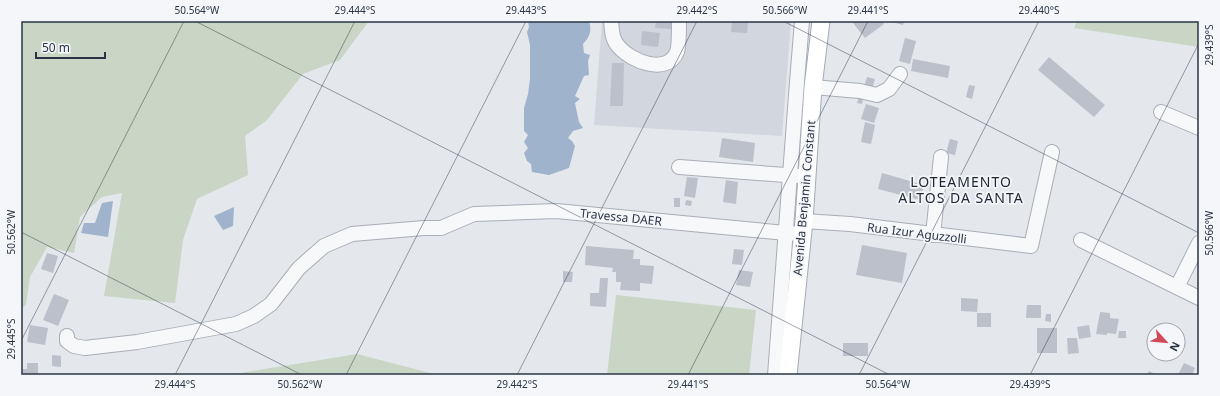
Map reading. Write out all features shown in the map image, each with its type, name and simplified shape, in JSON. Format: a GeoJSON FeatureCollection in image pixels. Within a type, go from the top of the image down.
{"type":"FeatureCollection","features":[{"type":"Feature","properties":{"kind":"main road","name":"Avenida Benjamin Constant"},"geometry":{"type":"LineString","coordinates":[[788,375],[797,229],[807,176],[813,87],[821,21]]}},
{"type":"Feature","properties":{"kind":"street"},"geometry":{"type":"LineString","coordinates":[[611,21],[613,38],[619,48],[634,58],[648,64],[661,65],[671,59],[677,52],[679,21]]}},
{"type":"Feature","properties":{"kind":"street","name":"Avenida Benjamin Constant"},"geometry":{"type":"LineString","coordinates":[[775,375],[797,229],[790,175],[796,82],[802,21]]}},
{"type":"Feature","properties":{"kind":"street"},"geometry":{"type":"LineString","coordinates":[[813,87],[860,91],[877,95],[889,89],[900,74]]}},
{"type":"Feature","properties":{"kind":"street"},"geometry":{"type":"LineString","coordinates":[[1161,112],[1199,128]]}},
{"type":"Feature","properties":{"kind":"street","name":"Rua Izur Aguzzolli"},"geometry":{"type":"LineString","coordinates":[[797,229],[850,224],[1031,246],[1052,152]]}},
{"type":"Feature","properties":{"kind":"street"},"geometry":{"type":"LineString","coordinates":[[933,235],[941,158]]}},
{"type":"Feature","properties":{"kind":"street"},"geometry":{"type":"LineString","coordinates":[[679,167],[807,176]]}},
{"type":"Feature","properties":{"kind":"street","name":"Travessa DAER"},"geometry":{"type":"LineString","coordinates":[[67,336],[67,341],[74,346],[85,348],[137,342],[236,324],[254,316],[271,304],[299,268],[324,246],[352,234],[441,228],[474,214],[556,211],[797,229]]}},
{"type":"Feature","properties":{"kind":"street"},"geometry":{"type":"LineString","coordinates":[[1081,240],[1199,298]]}},
{"type":"Feature","properties":{"kind":"street"},"geometry":{"type":"LineString","coordinates":[[1177,287],[1199,243]]}},
{"type":"Feature","properties":{"kind":"shaded area"},"geometry":{"type":"Polygon","coordinates":[[[602,21],[791,21],[782,136],[594,125],[602,21]]]}},
{"type":"Feature","properties":{"kind":"green space"},"geometry":{"type":"Polygon","coordinates":[[[21,21],[369,21],[340,60],[303,74],[267,120],[245,136],[248,175],[197,199],[183,240],[175,303],[104,296],[122,193],[102,197],[80,217],[74,253],[47,247],[30,277],[26,304],[21,310],[21,21]]]}},
{"type":"Feature","properties":{"kind":"green space"},"geometry":{"type":"Polygon","coordinates":[[[1077,21],[1199,21],[1199,47],[1074,28],[1077,21]]]}},
{"type":"Feature","properties":{"kind":"green space"},"geometry":{"type":"Polygon","coordinates":[[[616,295],[756,310],[749,375],[607,375],[616,295]]]}},
{"type":"Feature","properties":{"kind":"green space"},"geometry":{"type":"Polygon","coordinates":[[[357,354],[438,375],[228,375],[357,354]]]}},
{"type":"Feature","properties":{"kind":"water"},"geometry":{"type":"Polygon","coordinates":[[[528,21],[589,21],[590,24],[590,33],[583,44],[584,53],[590,55],[588,61],[589,75],[584,76],[575,96],[580,99],[575,103],[579,122],[583,128],[573,131],[568,138],[575,146],[569,168],[549,175],[532,172],[531,164],[527,161],[524,153],[528,148],[524,142],[528,135],[524,131],[524,108],[530,79],[530,45],[527,32],[529,27],[528,21]]]}},
{"type":"Feature","properties":{"kind":"water"},"geometry":{"type":"Polygon","coordinates":[[[113,201],[108,237],[81,233],[84,223],[95,223],[102,203],[113,201]]]}},
{"type":"Feature","properties":{"kind":"water"},"geometry":{"type":"Polygon","coordinates":[[[234,207],[233,226],[223,230],[214,216],[234,207]]]}},
{"type":"Feature","properties":{"kind":"building"},"geometry":{"type":"Polygon","coordinates":[[[656,21],[674,21],[673,29],[655,28],[656,21]]]}},
{"type":"Feature","properties":{"kind":"building"},"geometry":{"type":"Polygon","coordinates":[[[732,21],[748,21],[747,33],[731,32],[732,21]]]}},
{"type":"Feature","properties":{"kind":"building"},"geometry":{"type":"Polygon","coordinates":[[[855,21],[882,21],[884,24],[865,38],[853,23],[855,21]]]}},
{"type":"Feature","properties":{"kind":"building"},"geometry":{"type":"Polygon","coordinates":[[[888,21],[904,21],[903,25],[888,21]]]}},
{"type":"Feature","properties":{"kind":"building"},"geometry":{"type":"Polygon","coordinates":[[[642,31],[660,33],[658,47],[641,45],[642,31]]]}},
{"type":"Feature","properties":{"kind":"building"},"geometry":{"type":"Polygon","coordinates":[[[905,38],[916,41],[910,64],[899,61],[905,38]]]}},
{"type":"Feature","properties":{"kind":"building"},"geometry":{"type":"Polygon","coordinates":[[[1049,57],[1105,105],[1094,117],[1038,70],[1049,57]]]}},
{"type":"Feature","properties":{"kind":"building"},"geometry":{"type":"Polygon","coordinates":[[[913,59],[950,66],[948,78],[911,71],[913,59]]]}},
{"type":"Feature","properties":{"kind":"building"},"geometry":{"type":"Polygon","coordinates":[[[612,63],[624,63],[623,106],[610,106],[612,63]]]}},
{"type":"Feature","properties":{"kind":"building"},"geometry":{"type":"Polygon","coordinates":[[[867,77],[875,79],[872,89],[864,87],[867,77]]]}},
{"type":"Feature","properties":{"kind":"building"},"geometry":{"type":"Polygon","coordinates":[[[969,85],[975,86],[972,99],[966,97],[969,85]]]}},
{"type":"Feature","properties":{"kind":"building"},"geometry":{"type":"Polygon","coordinates":[[[859,97],[863,98],[862,104],[857,103],[859,97]]]}},
{"type":"Feature","properties":{"kind":"building"},"geometry":{"type":"Polygon","coordinates":[[[866,104],[879,108],[874,123],[861,119],[866,104]]]}},
{"type":"Feature","properties":{"kind":"building"},"geometry":{"type":"Polygon","coordinates":[[[865,122],[875,125],[871,144],[861,142],[865,122]]]}},
{"type":"Feature","properties":{"kind":"building"},"geometry":{"type":"Polygon","coordinates":[[[722,138],[755,143],[753,162],[719,157],[722,138]]]}},
{"type":"Feature","properties":{"kind":"building"},"geometry":{"type":"Polygon","coordinates":[[[950,139],[958,141],[955,155],[946,153],[950,139]]]}},
{"type":"Feature","properties":{"kind":"building"},"geometry":{"type":"Polygon","coordinates":[[[882,173],[924,185],[920,200],[878,189],[882,173]]]}},
{"type":"Feature","properties":{"kind":"building"},"geometry":{"type":"Polygon","coordinates":[[[687,177],[698,178],[695,198],[684,196],[687,177]]]}},
{"type":"Feature","properties":{"kind":"building"},"geometry":{"type":"Polygon","coordinates":[[[726,180],[738,182],[736,204],[723,202],[726,180]]]}},
{"type":"Feature","properties":{"kind":"building"},"geometry":{"type":"Polygon","coordinates":[[[674,198],[680,198],[680,207],[674,207],[674,198]]]}},
{"type":"Feature","properties":{"kind":"building"},"geometry":{"type":"Polygon","coordinates":[[[686,200],[692,201],[691,206],[685,205],[686,200]]]}},
{"type":"Feature","properties":{"kind":"building"},"geometry":{"type":"Polygon","coordinates":[[[862,245],[907,253],[902,283],[856,275],[862,245]]]}},
{"type":"Feature","properties":{"kind":"building"},"geometry":{"type":"Polygon","coordinates":[[[586,246],[634,250],[633,259],[640,259],[640,265],[654,266],[652,284],[640,283],[640,291],[620,290],[621,282],[616,282],[616,272],[612,272],[613,268],[585,265],[586,246]]]}},
{"type":"Feature","properties":{"kind":"building"},"geometry":{"type":"Polygon","coordinates":[[[734,249],[744,250],[742,265],[732,264],[734,249]]]}},
{"type":"Feature","properties":{"kind":"building"},"geometry":{"type":"Polygon","coordinates":[[[47,253],[58,256],[53,273],[41,269],[47,253]]]}},
{"type":"Feature","properties":{"kind":"building"},"geometry":{"type":"Polygon","coordinates":[[[739,270],[753,272],[750,287],[736,285],[739,270]]]}},
{"type":"Feature","properties":{"kind":"building"},"geometry":{"type":"Polygon","coordinates":[[[563,271],[573,272],[572,282],[563,282],[563,271]]]}},
{"type":"Feature","properties":{"kind":"building"},"geometry":{"type":"Polygon","coordinates":[[[600,278],[608,278],[606,307],[590,306],[590,293],[599,293],[600,278]]]}},
{"type":"Feature","properties":{"kind":"building"},"geometry":{"type":"Polygon","coordinates":[[[54,294],[69,300],[58,326],[43,320],[54,294]]]}},
{"type":"Feature","properties":{"kind":"building"},"geometry":{"type":"Polygon","coordinates":[[[961,298],[978,299],[977,312],[961,311],[961,298]]]}},
{"type":"Feature","properties":{"kind":"building"},"geometry":{"type":"Polygon","coordinates":[[[1027,305],[1041,305],[1041,318],[1026,318],[1027,305]]]}},
{"type":"Feature","properties":{"kind":"building"},"geometry":{"type":"Polygon","coordinates":[[[1100,312],[1110,313],[1110,318],[1119,319],[1116,334],[1096,334],[1100,312]]]}},
{"type":"Feature","properties":{"kind":"building"},"geometry":{"type":"Polygon","coordinates":[[[977,313],[991,313],[991,327],[977,327],[977,313]]]}},
{"type":"Feature","properties":{"kind":"building"},"geometry":{"type":"Polygon","coordinates":[[[1046,314],[1051,314],[1051,322],[1045,321],[1046,314]]]}},
{"type":"Feature","properties":{"kind":"building"},"geometry":{"type":"Polygon","coordinates":[[[30,325],[48,328],[45,345],[27,342],[30,325]]]}},
{"type":"Feature","properties":{"kind":"building"},"geometry":{"type":"Polygon","coordinates":[[[1089,325],[1091,337],[1079,339],[1077,327],[1089,325]]]}},
{"type":"Feature","properties":{"kind":"building"},"geometry":{"type":"Polygon","coordinates":[[[1037,328],[1057,328],[1057,353],[1037,353],[1037,328]]]}},
{"type":"Feature","properties":{"kind":"building"},"geometry":{"type":"Polygon","coordinates":[[[1119,331],[1126,331],[1126,338],[1118,338],[1119,331]]]}},
{"type":"Feature","properties":{"kind":"building"},"geometry":{"type":"Polygon","coordinates":[[[1067,338],[1077,338],[1079,353],[1068,354],[1067,338]]]}},
{"type":"Feature","properties":{"kind":"building"},"geometry":{"type":"Polygon","coordinates":[[[843,343],[868,343],[868,356],[843,356],[843,343]]]}},
{"type":"Feature","properties":{"kind":"building"},"geometry":{"type":"Polygon","coordinates":[[[52,355],[61,356],[61,367],[52,366],[52,355]]]}},
{"type":"Feature","properties":{"kind":"building"},"geometry":{"type":"Polygon","coordinates":[[[27,363],[38,363],[38,375],[21,375],[21,369],[27,369],[27,363]]]}},
{"type":"Feature","properties":{"kind":"building"},"geometry":{"type":"Polygon","coordinates":[[[1184,363],[1195,368],[1192,375],[1178,375],[1184,363]]]}},
{"type":"Feature","properties":{"kind":"building"},"geometry":{"type":"Polygon","coordinates":[[[1149,371],[1157,375],[1147,375],[1149,371]]]}},
{"type":"Feature","properties":{"kind":"district","name":"LOTEAMENTO ALTOS DA SANTA"},"geometry":{"type":"Point","coordinates":[961,190]}}]}
